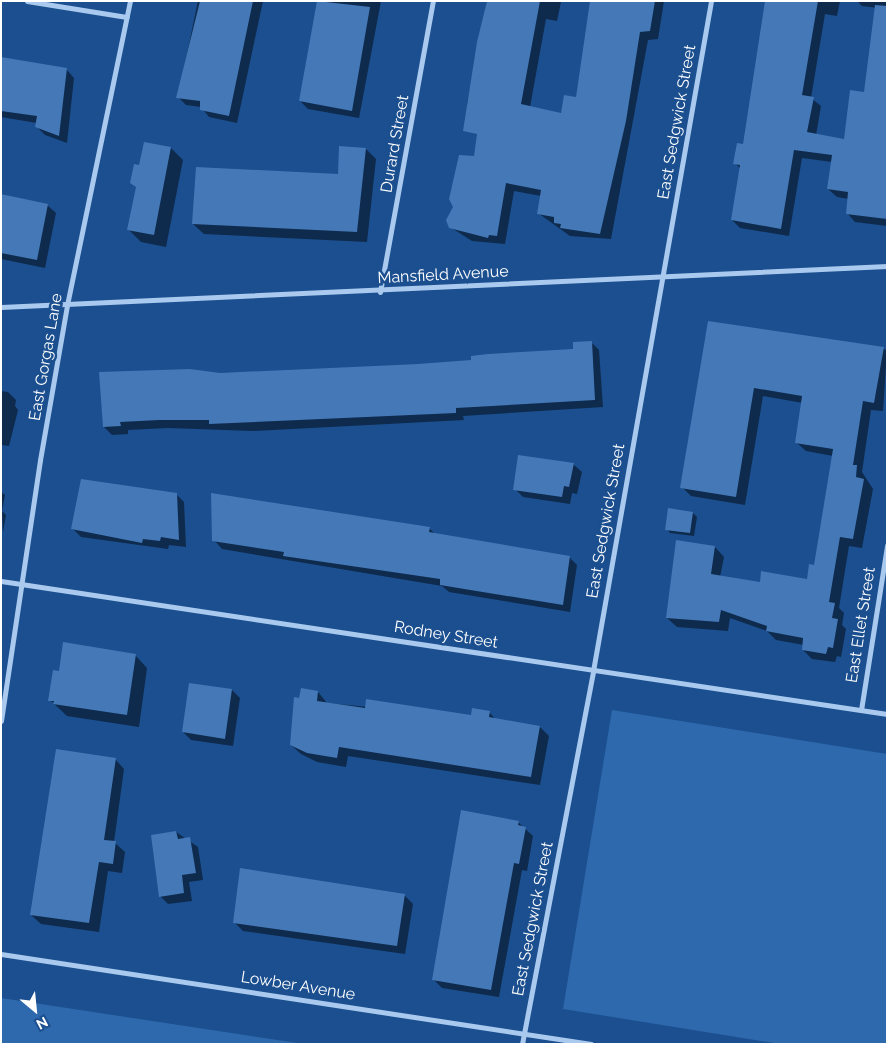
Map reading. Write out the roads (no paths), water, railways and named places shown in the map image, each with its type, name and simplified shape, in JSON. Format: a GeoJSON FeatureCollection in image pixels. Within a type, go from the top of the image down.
{"type":"FeatureCollection","features":[{"type":"Feature","properties":{"kind":"street"},"geometry":{"type":"LineString","coordinates":[[27,1],[127,17]]}},
{"type":"Feature","properties":{"kind":"street","name":"East Gorgas Lane"},"geometry":{"type":"LineString","coordinates":[[1,721],[24,585],[40,460],[67,305],[130,1]]}},
{"type":"Feature","properties":{"kind":"street","name":"Durard Street"},"geometry":{"type":"LineString","coordinates":[[380,292],[433,1]]}},
{"type":"Feature","properties":{"kind":"street","name":"East Sedgwick Street"},"geometry":{"type":"LineString","coordinates":[[522,1044],[593,672],[711,1]]}},
{"type":"Feature","properties":{"kind":"street","name":"Mansfield Avenue"},"geometry":{"type":"LineString","coordinates":[[1,307],[380,292],[887,266]]}},
{"type":"Feature","properties":{"kind":"street","name":"East Ellet Street"},"geometry":{"type":"LineString","coordinates":[[861,710],[887,545]]}},
{"type":"Feature","properties":{"kind":"street","name":"Rodney Street"},"geometry":{"type":"LineString","coordinates":[[1,581],[169,604],[593,672],[887,714]]}},
{"type":"Feature","properties":{"kind":"street","name":"Lowber Avenue"},"geometry":{"type":"LineString","coordinates":[[1,954],[591,1044]]}}]}
